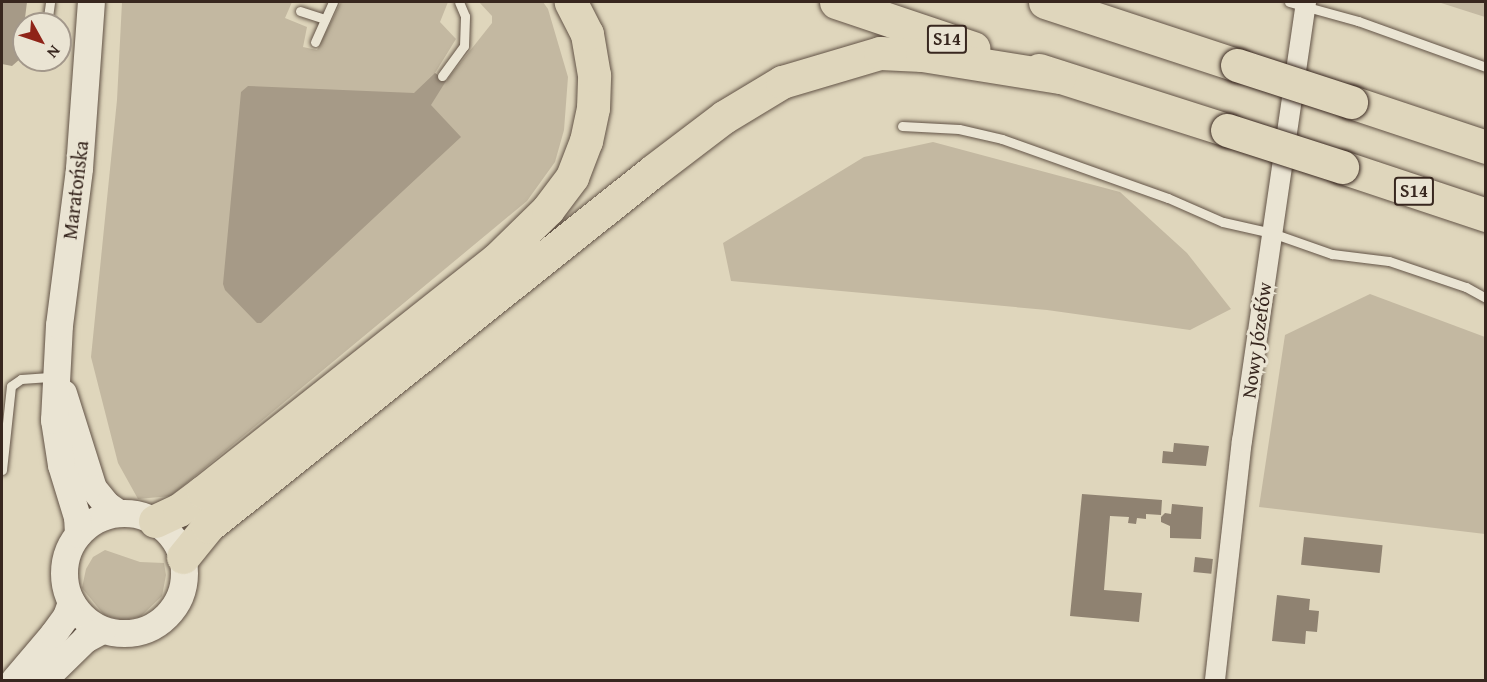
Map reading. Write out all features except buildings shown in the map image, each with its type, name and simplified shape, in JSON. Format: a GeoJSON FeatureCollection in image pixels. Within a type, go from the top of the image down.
{"type":"FeatureCollection","features":[{"type":"Feature","properties":{"kind":"highway"},"geometry":{"type":"LineString","coordinates":[[155,521],[167,517],[203,492],[496,260],[548,208],[572,177],[586,141],[593,108],[594,75],[587,33],[571,2]]}},
{"type":"Feature","properties":{"kind":"highway","name":"S14"},"geometry":{"type":"LineString","coordinates":[[836,2],[1485,215]]}},
{"type":"Feature","properties":{"kind":"highway"},"geometry":{"type":"LineString","coordinates":[[1046,2],[1485,147]]}},
{"type":"Feature","properties":{"kind":"highway"},"geometry":{"type":"LineString","coordinates":[[183,557],[208,526],[653,171],[724,117],[782,82],[880,53],[922,55],[1059,77]]}},
{"type":"Feature","properties":{"kind":"main road","name":"Maratońska"},"geometry":{"type":"LineString","coordinates":[[78,534],[77,517],[69,497],[54,420],[60,315],[79,168],[91,2]]}},
{"type":"Feature","properties":{"kind":"main road","name":"Maratońska"},"geometry":{"type":"LineString","coordinates":[[58,377],[93,488],[107,505],[119,513]]}},
{"type":"Feature","properties":{"kind":"main road"},"geometry":{"type":"LineString","coordinates":[[129,513],[155,521],[178,544],[183,557],[185,577],[181,596],[171,613],[155,625],[137,632],[118,633],[102,630],[84,619],[71,602],[65,588],[64,569],[68,550],[78,534],[91,522],[104,515],[129,513]]}},
{"type":"Feature","properties":{"kind":"main road"},"geometry":{"type":"LineString","coordinates":[[14,681],[66,616],[71,602]]}},
{"type":"Feature","properties":{"kind":"main road"},"geometry":{"type":"LineString","coordinates":[[43,681],[85,639],[102,630]]}},
{"type":"Feature","properties":{"kind":"street","name":"Nowy Józefów"},"geometry":{"type":"LineString","coordinates":[[1215,681],[1242,441],[1272,232],[1300,3]]}},
{"type":"Feature","properties":{"kind":"lane"},"geometry":{"type":"LineString","coordinates":[[315,42],[333,2]]}},
{"type":"Feature","properties":{"kind":"lane"},"geometry":{"type":"LineString","coordinates":[[442,76],[464,46],[465,16],[459,2]]}},
{"type":"Feature","properties":{"kind":"lane"},"geometry":{"type":"LineString","coordinates":[[1300,3],[1358,21],[1485,67]]}},
{"type":"Feature","properties":{"kind":"lane"},"geometry":{"type":"LineString","coordinates":[[300,11],[325,19]]}},
{"type":"Feature","properties":{"kind":"lane"},"geometry":{"type":"LineString","coordinates":[[902,126],[959,129],[1002,139],[1168,198],[1223,222],[1272,232],[1332,254],[1389,261],[1466,287],[1485,298]]}},
{"type":"Feature","properties":{"kind":"lane"},"geometry":{"type":"LineString","coordinates":[[2,470],[11,386],[28,378],[58,377]]}},
{"type":"Feature","properties":{"kind":"shaded area"},"geometry":{"type":"Polygon","coordinates":[[[2,2],[27,2],[26,12],[12,12],[12,66],[2,64],[2,2]]]}},
{"type":"Feature","properties":{"kind":"shaded area"},"geometry":{"type":"Polygon","coordinates":[[[122,2],[292,2],[285,18],[307,27],[303,47],[317,50],[341,2],[448,2],[440,22],[456,39],[435,73],[446,81],[492,23],[492,16],[479,2],[543,2],[548,9],[568,77],[564,130],[555,162],[527,201],[171,496],[138,499],[118,463],[91,357],[117,100],[122,2]]]}},
{"type":"Feature","properties":{"kind":"shaded area"},"geometry":{"type":"Polygon","coordinates":[[[1438,2],[1485,2],[1485,17],[1438,2]]]}},
{"type":"Feature","properties":{"kind":"shaded area"},"geometry":{"type":"Polygon","coordinates":[[[435,73],[446,81],[431,105],[461,137],[261,323],[257,323],[225,290],[223,284],[241,92],[248,86],[414,93],[435,73]]]}},
{"type":"Feature","properties":{"kind":"shaded area"},"geometry":{"type":"Polygon","coordinates":[[[933,142],[1120,192],[1187,253],[1231,309],[1190,330],[1047,310],[731,281],[723,243],[864,157],[933,142]]]}},
{"type":"Feature","properties":{"kind":"shaded area"},"geometry":{"type":"Polygon","coordinates":[[[1370,294],[1485,337],[1485,534],[1259,507],[1285,335],[1370,294]]]}},
{"type":"Feature","properties":{"kind":"shaded area"},"geometry":{"type":"Polygon","coordinates":[[[105,550],[140,562],[164,563],[166,575],[162,596],[140,617],[123,620],[105,616],[82,588],[86,569],[93,557],[105,550]]]}}]}
